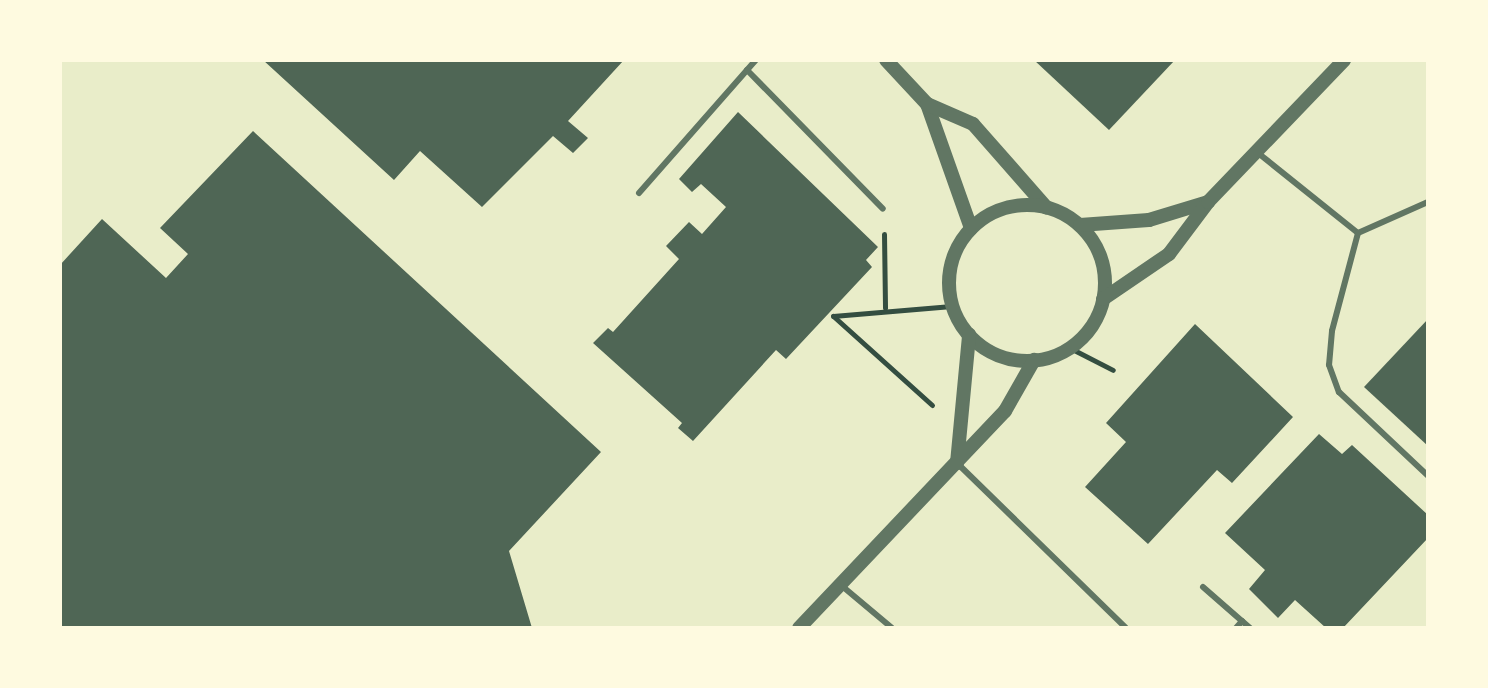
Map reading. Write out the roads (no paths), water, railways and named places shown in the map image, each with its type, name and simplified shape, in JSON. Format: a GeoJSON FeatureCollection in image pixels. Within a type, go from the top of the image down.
{"type":"FeatureCollection","features":[{"type":"Feature","properties":{"kind":"street"},"geometry":{"type":"LineString","coordinates":[[886,60],[927,104],[971,228]]}},
{"type":"Feature","properties":{"kind":"street"},"geometry":{"type":"LineString","coordinates":[[1103,299],[1169,254],[1208,202],[1344,60]]}},
{"type":"Feature","properties":{"kind":"street"},"geometry":{"type":"LineString","coordinates":[[927,104],[973,124],[1046,207],[1080,225],[1102,259],[1103,299],[1085,335],[1070,348],[1034,360],[998,356],[969,335],[952,306],[951,265],[971,228],[1006,207],[1046,207]]}},
{"type":"Feature","properties":{"kind":"street"},"geometry":{"type":"LineString","coordinates":[[1080,225],[1149,220],[1208,202]]}},
{"type":"Feature","properties":{"kind":"street"},"geometry":{"type":"LineString","coordinates":[[957,463],[969,335]]}},
{"type":"Feature","properties":{"kind":"street"},"geometry":{"type":"LineString","coordinates":[[799,628],[1005,411],[1034,360]]}},
{"type":"Feature","properties":{"kind":"lane"},"geometry":{"type":"LineString","coordinates":[[639,193],[756,60]]}},
{"type":"Feature","properties":{"kind":"lane"},"geometry":{"type":"LineString","coordinates":[[747,70],[883,209]]}},
{"type":"Feature","properties":{"kind":"lane"},"geometry":{"type":"LineString","coordinates":[[1258,153],[1358,233]]}},
{"type":"Feature","properties":{"kind":"lane"},"geometry":{"type":"LineString","coordinates":[[1358,233],[1428,202]]}},
{"type":"Feature","properties":{"kind":"lane"},"geometry":{"type":"LineString","coordinates":[[1358,233],[1332,331],[1329,365],[1339,392],[1428,476]]}},
{"type":"Feature","properties":{"kind":"lane"},"geometry":{"type":"LineString","coordinates":[[957,463],[1126,628]]}},
{"type":"Feature","properties":{"kind":"lane"},"geometry":{"type":"LineString","coordinates":[[839,583],[892,628]]}},
{"type":"Feature","properties":{"kind":"lane"},"geometry":{"type":"LineString","coordinates":[[1203,587],[1250,628]]}},
{"type":"Feature","properties":{"kind":"lane"},"geometry":{"type":"LineString","coordinates":[[1236,628],[1242,621]]}}]}
